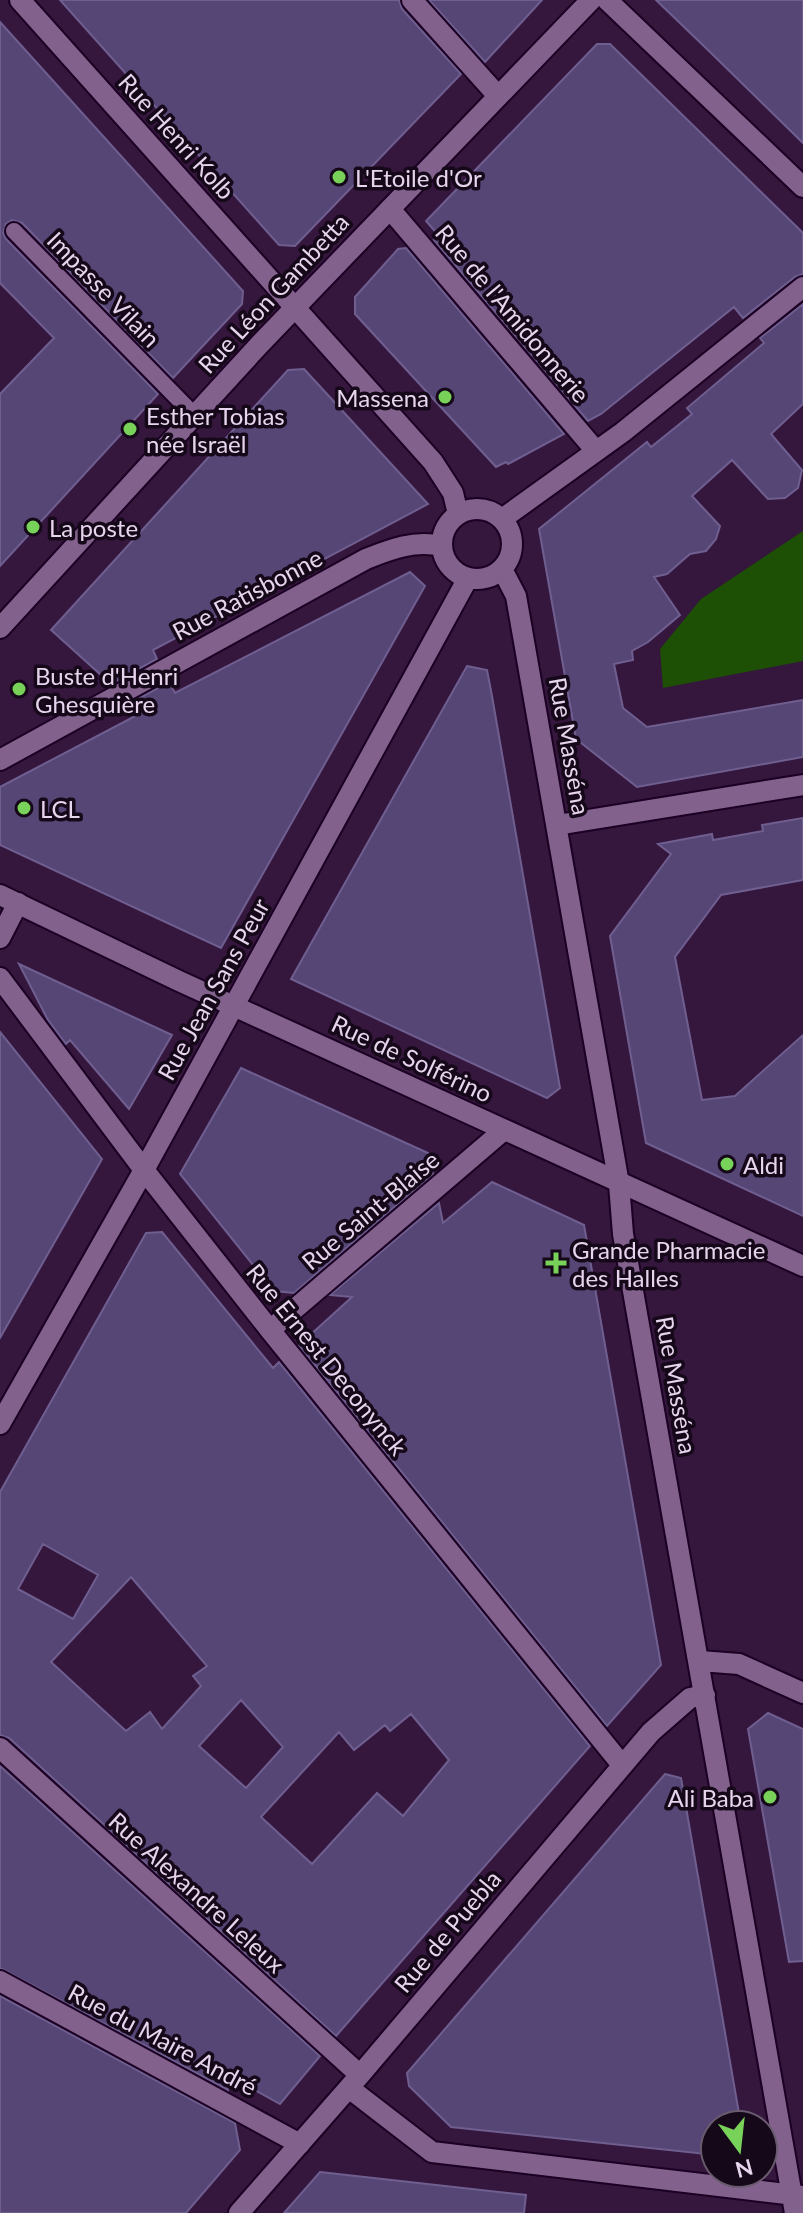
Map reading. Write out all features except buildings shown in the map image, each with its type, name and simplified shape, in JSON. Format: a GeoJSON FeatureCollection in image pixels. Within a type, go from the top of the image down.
{"type":"FeatureCollection","features":[{"type":"Feature","properties":{"kind":"street","name":"Rue Henri Kolb"},"geometry":{"type":"LineString","coordinates":[[20,0],[296,306]]}},
{"type":"Feature","properties":{"kind":"street"},"geometry":{"type":"LineString","coordinates":[[412,0],[498,96]]}},
{"type":"Feature","properties":{"kind":"street","name":"Rue Léon Gambetta"},"geometry":{"type":"LineString","coordinates":[[0,628],[296,306],[591,0]]}},
{"type":"Feature","properties":{"kind":"street"},"geometry":{"type":"LineString","coordinates":[[607,0],[803,187]]}},
{"type":"Feature","properties":{"kind":"street","name":"Rue de l'Amidonnerie"},"geometry":{"type":"LineString","coordinates":[[390,209],[596,451]]}},
{"type":"Feature","properties":{"kind":"street"},"geometry":{"type":"LineString","coordinates":[[502,519],[596,451],[803,287]]}},
{"type":"Feature","properties":{"kind":"street"},"geometry":{"type":"LineString","coordinates":[[296,306],[433,462],[453,493],[458,514]]}},
{"type":"Feature","properties":{"kind":"street"},"geometry":{"type":"LineString","coordinates":[[479,508],[502,519],[510,530],[512,544],[510,557],[502,569],[486,578],[468,578],[450,566],[442,546],[447,524],[458,514],[479,508]]}},
{"type":"Feature","properties":{"kind":"street","name":"Rue Ratisbonne"},"geometry":{"type":"LineString","coordinates":[[0,760],[366,559],[398,547],[429,543],[442,546]]}},
{"type":"Feature","properties":{"kind":"street","name":"Rue Masséna"},"geometry":{"type":"LineString","coordinates":[[502,569],[516,596],[619,1184],[623,1234],[797,2201]]}},
{"type":"Feature","properties":{"kind":"street","name":"Rue Jean Sans Peur"},"geometry":{"type":"LineString","coordinates":[[0,1424],[144,1170],[468,578]]}},
{"type":"Feature","properties":{"kind":"street"},"geometry":{"type":"LineString","coordinates":[[557,825],[803,785]]}},
{"type":"Feature","properties":{"kind":"street"},"geometry":{"type":"LineString","coordinates":[[0,938],[9,899]]}},
{"type":"Feature","properties":{"kind":"street","name":"Rue de Solférino"},"geometry":{"type":"LineString","coordinates":[[9,899],[619,1184],[803,1266]]}},
{"type":"Feature","properties":{"kind":"street","name":"Rue Ernest Deconynck"},"geometry":{"type":"LineString","coordinates":[[0,978],[18,1006],[270,1330],[622,1765]]}},
{"type":"Feature","properties":{"kind":"street","name":"Rue Saint-Blaise"},"geometry":{"type":"LineString","coordinates":[[270,1330],[504,1130]]}},
{"type":"Feature","properties":{"kind":"street"},"geometry":{"type":"LineString","coordinates":[[700,1661],[739,1664],[803,1693]]}},
{"type":"Feature","properties":{"kind":"street","name":"Rue de Puebla"},"geometry":{"type":"LineString","coordinates":[[239,2213],[622,1765],[676,1709],[690,1698],[705,1695]]}},
{"type":"Feature","properties":{"kind":"street","name":"Rue Alexandre Leleux"},"geometry":{"type":"LineString","coordinates":[[0,1748],[432,2152],[797,2201]]}},
{"type":"Feature","properties":{"kind":"street","name":"Rue du Maire André"},"geometry":{"type":"LineString","coordinates":[[0,1981],[300,2144]]}},
{"type":"Feature","properties":{"kind":"lane","name":"Impasse Vilain"},"geometry":{"type":"LineString","coordinates":[[14,231],[194,415]]}},
{"type":"Feature","properties":{"kind":"green space"},"geometry":{"type":"Polygon","coordinates":[[[803,531],[803,661],[663,688],[660,649],[701,599],[803,531]]]}},
{"type":"Feature","properties":{"kind":"place","name":"L'Etoile d'Or"},"geometry":{"type":"Point","coordinates":[339,177]}},
{"type":"Feature","properties":{"kind":"place","name":"Massena"},"geometry":{"type":"Point","coordinates":[445,397]}},
{"type":"Feature","properties":{"kind":"place","name":"Esther Tobias née Israël"},"geometry":{"type":"Point","coordinates":[130,429]}},
{"type":"Feature","properties":{"kind":"place","name":"La poste"},"geometry":{"type":"Point","coordinates":[33,527]}},
{"type":"Feature","properties":{"kind":"place","name":"Buste d'Henri Ghesquière"},"geometry":{"type":"Point","coordinates":[19,689]}},
{"type":"Feature","properties":{"kind":"place","name":"LCL"},"geometry":{"type":"Point","coordinates":[24,808]}},
{"type":"Feature","properties":{"kind":"place","name":"Aldi"},"geometry":{"type":"Point","coordinates":[727,1164]}},
{"type":"Feature","properties":{"kind":"place","name":"Grande Pharmacie des Halles"},"geometry":{"type":"Point","coordinates":[556,1263]}},
{"type":"Feature","properties":{"kind":"place","name":"Ali Baba"},"geometry":{"type":"Point","coordinates":[770,1797]}}]}
